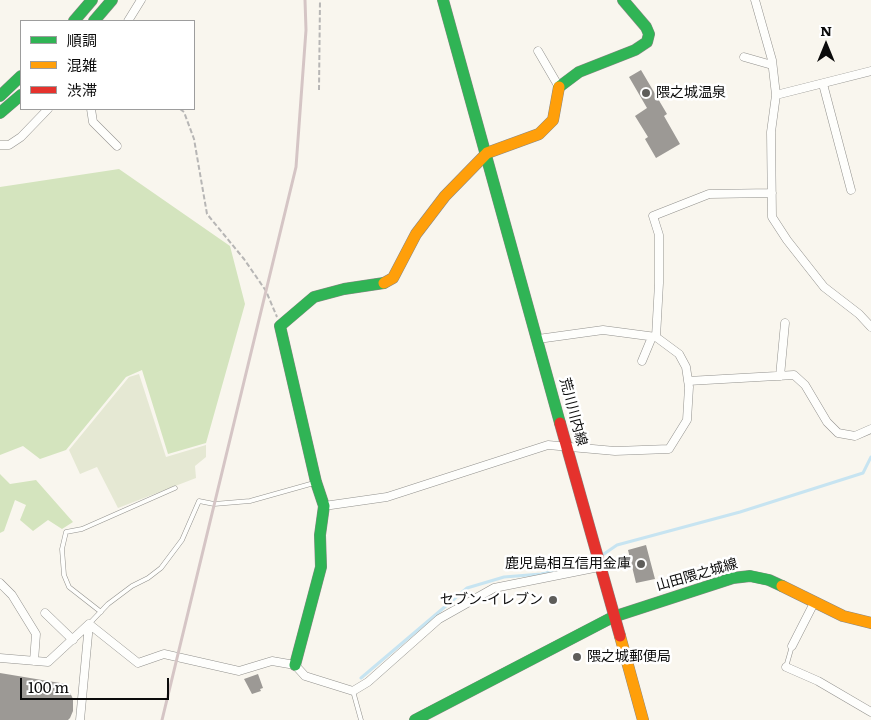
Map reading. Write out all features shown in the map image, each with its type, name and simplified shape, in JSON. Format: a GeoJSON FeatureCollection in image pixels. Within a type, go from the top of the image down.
{"type":"FeatureCollection","features":[{"type":"Feature","properties":{"kind":"main road"},"geometry":{"type":"LineString","coordinates":[[75,20],[92,0]]}},
{"type":"Feature","properties":{"kind":"main road"},"geometry":{"type":"LineString","coordinates":[[95,20],[112,0]]}},
{"type":"Feature","properties":{"kind":"main road","name":"荒川川内線"},"geometry":{"type":"LineString","coordinates":[[443,0],[643,720]]}},
{"type":"Feature","properties":{"kind":"main road"},"geometry":{"type":"LineString","coordinates":[[295,665],[321,567],[320,536],[324,506],[316,482],[280,326],[314,297],[344,288],[385,282],[393,278],[416,234],[445,196],[487,153],[539,134],[553,120],[559,87],[579,72],[636,50],[647,42],[649,34],[646,27],[623,0]]}},
{"type":"Feature","properties":{"kind":"main road"},"geometry":{"type":"LineString","coordinates":[[12,104],[1,94],[20,77]]}},
{"type":"Feature","properties":{"kind":"main road"},"geometry":{"type":"LineString","coordinates":[[0,114],[20,96]]}},
{"type":"Feature","properties":{"kind":"main road","name":"山田隈之城線"},"geometry":{"type":"LineString","coordinates":[[613,617],[706,586],[750,576],[769,580],[815,600],[843,616],[871,623]]}},
{"type":"Feature","properties":{"kind":"main road"},"geometry":{"type":"LineString","coordinates":[[415,720],[613,617]]}},
{"type":"Feature","properties":{"kind":"street"},"geometry":{"type":"LineString","coordinates":[[129,20],[141,0]]}},
{"type":"Feature","properties":{"kind":"street"},"geometry":{"type":"LineString","coordinates":[[755,0],[772,65],[776,95],[771,132],[772,217],[786,240],[824,287],[859,314],[871,327]]}},
{"type":"Feature","properties":{"kind":"street"},"geometry":{"type":"LineString","coordinates":[[538,51],[559,87]]}},
{"type":"Feature","properties":{"kind":"street"},"geometry":{"type":"LineString","coordinates":[[744,57],[772,65]]}},
{"type":"Feature","properties":{"kind":"street"},"geometry":{"type":"LineString","coordinates":[[776,95],[871,71]]}},
{"type":"Feature","properties":{"kind":"street"},"geometry":{"type":"LineString","coordinates":[[822,84],[851,190]]}},
{"type":"Feature","properties":{"kind":"street"},"geometry":{"type":"LineString","coordinates":[[0,146],[8,145],[21,137],[47,110]]}},
{"type":"Feature","properties":{"kind":"street"},"geometry":{"type":"LineString","coordinates":[[91,110],[93,122],[117,146]]}},
{"type":"Feature","properties":{"kind":"street"},"geometry":{"type":"LineString","coordinates":[[642,361],[654,337],[659,236],[654,216],[708,194],[772,192]]}},
{"type":"Feature","properties":{"kind":"street"},"geometry":{"type":"LineString","coordinates":[[780,376],[785,323]]}},
{"type":"Feature","properties":{"kind":"street"},"geometry":{"type":"LineString","coordinates":[[324,506],[387,497],[548,445],[567,445],[615,451],[669,449],[687,420],[688,380],[686,367],[679,354],[654,337],[603,330],[538,339]]}},
{"type":"Feature","properties":{"kind":"street"},"geometry":{"type":"LineString","coordinates":[[688,380],[794,375],[805,385],[827,422],[838,433],[855,436],[871,429]]}},
{"type":"Feature","properties":{"kind":"street"},"geometry":{"type":"LineString","coordinates":[[89,624],[138,663],[164,654],[240,671],[272,661],[295,665],[306,676],[353,690],[368,682],[439,619],[494,588],[598,561]]}},
{"type":"Feature","properties":{"kind":"street"},"geometry":{"type":"LineString","coordinates":[[0,583],[12,595],[36,634],[34,661]]}},
{"type":"Feature","properties":{"kind":"street"},"geometry":{"type":"LineString","coordinates":[[792,646],[815,600]]}},
{"type":"Feature","properties":{"kind":"street"},"geometry":{"type":"LineString","coordinates":[[46,613],[73,640]]}},
{"type":"Feature","properties":{"kind":"street"},"geometry":{"type":"LineString","coordinates":[[0,658],[48,662],[89,624]]}},
{"type":"Feature","properties":{"kind":"street"},"geometry":{"type":"LineString","coordinates":[[80,720],[89,624]]}},
{"type":"Feature","properties":{"kind":"street"},"geometry":{"type":"LineString","coordinates":[[786,667],[818,681],[871,712]]}},
{"type":"Feature","properties":{"kind":"lane"},"geometry":{"type":"LineString","coordinates":[[89,624],[132,586],[148,578],[161,568],[173,555],[182,540],[199,501],[214,504],[250,501],[316,482]]}},
{"type":"Feature","properties":{"kind":"lane"},"geometry":{"type":"LineString","coordinates":[[101,612],[69,587],[64,575],[62,549],[66,532],[82,528],[175,488]]}},
{"type":"Feature","properties":{"kind":"lane"},"geometry":{"type":"LineString","coordinates":[[786,667],[792,646]]}},
{"type":"Feature","properties":{"kind":"lane"},"geometry":{"type":"LineString","coordinates":[[353,690],[361,720]]}},
{"type":"Feature","properties":{"kind":"path"},"geometry":{"type":"LineString","coordinates":[[319,90],[320,0]]}},
{"type":"Feature","properties":{"kind":"path"},"geometry":{"type":"LineString","coordinates":[[181,110],[184,112],[194,139],[207,214],[244,259],[266,291],[280,326]]}},
{"type":"Feature","properties":{"kind":"green space"},"geometry":{"type":"Polygon","coordinates":[[[119,169],[230,246],[245,304],[206,443],[168,454],[142,370],[126,377],[66,450],[40,459],[23,446],[0,455],[0,187],[119,169]]]}},
{"type":"Feature","properties":{"kind":"green space"},"geometry":{"type":"Polygon","coordinates":[[[139,374],[166,457],[206,445],[206,457],[195,466],[196,478],[118,508],[97,467],[80,474],[69,450],[129,377],[139,374]]]}},
{"type":"Feature","properties":{"kind":"green space"},"geometry":{"type":"Polygon","coordinates":[[[0,474],[10,484],[36,480],[73,522],[62,529],[48,520],[33,531],[20,520],[26,505],[15,500],[4,531],[0,533],[0,474]]]}},
{"type":"Feature","properties":{"kind":"building"},"geometry":{"type":"Polygon","coordinates":[[[641,70],[667,114],[664,116],[680,144],[656,158],[645,139],[648,137],[635,116],[647,108],[629,77],[641,70]]]}},
{"type":"Feature","properties":{"kind":"building","name":"鹿児島相互信用金庫"},"geometry":{"type":"Polygon","coordinates":[[[646,545],[655,579],[636,583],[628,550],[646,545]]]}},
{"type":"Feature","properties":{"kind":"building"},"geometry":{"type":"Polygon","coordinates":[[[0,673],[66,684],[73,699],[73,711],[70,718],[68,720],[0,720],[0,673]]]}},
{"type":"Feature","properties":{"kind":"building"},"geometry":{"type":"Polygon","coordinates":[[[258,674],[263,688],[260,689],[261,691],[252,694],[244,679],[258,674]]]}},
{"type":"Feature","properties":{"kind":"waterway"},"geometry":{"type":"LineString","coordinates":[[601,556],[617,545],[740,512],[863,473],[871,457]]}},
{"type":"Feature","properties":{"kind":"waterway"},"geometry":{"type":"LineString","coordinates":[[361,678],[467,588],[504,577],[541,574],[581,565],[595,558]]}},
{"type":"Feature","properties":{"kind":"railway"},"geometry":{"type":"LineString","coordinates":[[162,720],[296,167],[306,30],[305,0]]}},
{"type":"Feature","properties":{"kind":"traffic: fast"},"geometry":{"type":"LineString","coordinates":[[75,20],[92,0]]}},
{"type":"Feature","properties":{"kind":"traffic: fast"},"geometry":{"type":"LineString","coordinates":[[95,20],[112,0]]}},
{"type":"Feature","properties":{"kind":"traffic: fast"},"geometry":{"type":"LineString","coordinates":[[443,0],[560,423]]}},
{"type":"Feature","properties":{"kind":"traffic: fast"},"geometry":{"type":"LineString","coordinates":[[559,87],[579,72],[635,50],[647,42],[649,34],[646,27],[623,0]]}},
{"type":"Feature","properties":{"kind":"traffic: fast"},"geometry":{"type":"LineString","coordinates":[[0,96],[20,77]]}},
{"type":"Feature","properties":{"kind":"traffic: fast"},"geometry":{"type":"LineString","coordinates":[[0,113],[20,96]]}},
{"type":"Feature","properties":{"kind":"traffic: fast"},"geometry":{"type":"LineString","coordinates":[[295,665],[321,567],[320,535],[324,506],[316,482],[280,326],[314,297],[344,289],[384,283]]}},
{"type":"Feature","properties":{"kind":"traffic: fast"},"geometry":{"type":"LineString","coordinates":[[415,720],[613,617],[733,578],[750,576],[769,580],[782,586]]}},
{"type":"Feature","properties":{"kind":"traffic: slow"},"geometry":{"type":"LineString","coordinates":[[384,283],[393,278],[416,234],[445,196],[487,153],[539,134],[553,120],[559,87]]}},
{"type":"Feature","properties":{"kind":"traffic: slow"},"geometry":{"type":"LineString","coordinates":[[782,586],[843,616],[871,623]]}},
{"type":"Feature","properties":{"kind":"traffic: slow"},"geometry":{"type":"LineString","coordinates":[[620,636],[643,720]]}},
{"type":"Feature","properties":{"kind":"traffic: jam"},"geometry":{"type":"LineString","coordinates":[[560,423],[620,636]]}},
{"type":"Feature","properties":{"kind":"place","name":"隈之城温泉"},"geometry":{"type":"Point","coordinates":[646,93]}},
{"type":"Feature","properties":{"kind":"place","name":"鹿児島相互信用金庫"},"geometry":{"type":"Point","coordinates":[641,564]}},
{"type":"Feature","properties":{"kind":"place","name":"セブン-イレブン"},"geometry":{"type":"Point","coordinates":[553,600]}},
{"type":"Feature","properties":{"kind":"place","name":"隈之城郵便局"},"geometry":{"type":"Point","coordinates":[577,657]}}]}
